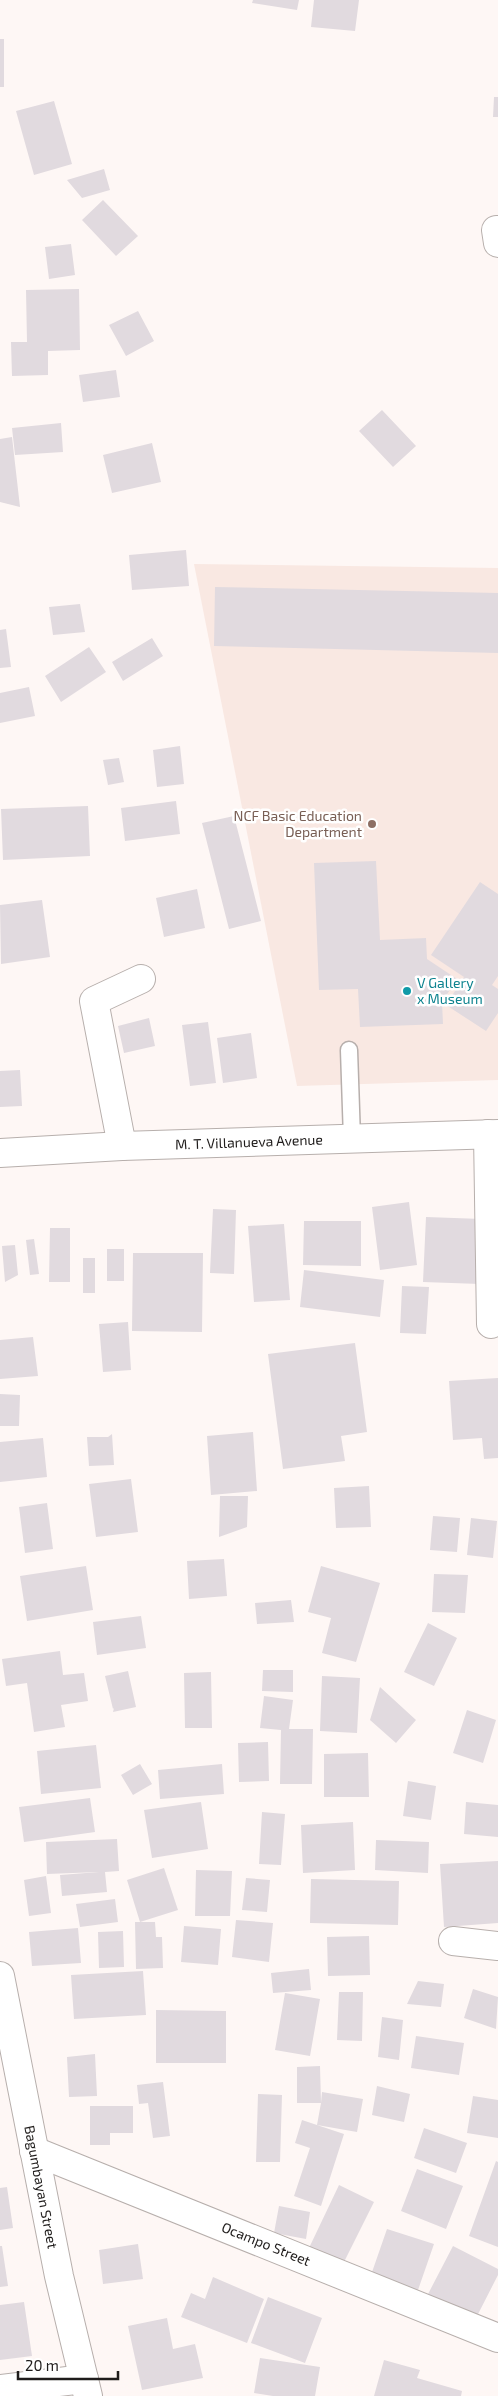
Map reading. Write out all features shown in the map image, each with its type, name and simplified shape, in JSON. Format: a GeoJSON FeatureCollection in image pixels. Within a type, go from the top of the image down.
{"type":"FeatureCollection","features":[{"type":"Feature","properties":{"kind":"street"},"geometry":{"type":"LineString","coordinates":[[122,1146],[94,1001],[141,978]]}},
{"type":"Feature","properties":{"kind":"street"},"geometry":{"type":"LineString","coordinates":[[491,1324],[493,1134]]}},
{"type":"Feature","properties":{"kind":"street","name":"M. T. Villanueva Avenue"},"geometry":{"type":"LineString","coordinates":[[0,1153],[122,1146],[493,1134]]}},
{"type":"Feature","properties":{"kind":"street"},"geometry":{"type":"LineString","coordinates":[[453,1940],[498,1946]]}},
{"type":"Feature","properties":{"kind":"street","name":"Bagumbayan Street"},"geometry":{"type":"LineString","coordinates":[[0,1976],[59,2276],[86,2387]]}},
{"type":"Feature","properties":{"kind":"street","name":"Ocampo Street"},"geometry":{"type":"LineString","coordinates":[[34,2151],[498,2338]]}},
{"type":"Feature","properties":{"kind":"street"},"geometry":{"type":"LineString","coordinates":[[0,2389],[86,2387]]}},
{"type":"Feature","properties":{"kind":"lane"},"geometry":{"type":"LineString","coordinates":[[349,1050],[352,1139]]}},
{"type":"Feature","properties":{"kind":"shaded area","name":"NCF Basic Education Department"},"geometry":{"type":"Polygon","coordinates":[[[194,564],[498,568],[498,1080],[297,1086],[194,564]]]}},
{"type":"Feature","properties":{"kind":"building"},"geometry":{"type":"Polygon","coordinates":[[[253,0],[299,0],[297,10],[252,3],[253,0]]]}},
{"type":"Feature","properties":{"kind":"building"},"geometry":{"type":"Polygon","coordinates":[[[314,0],[359,0],[355,31],[311,27],[314,0]]]}},
{"type":"Feature","properties":{"kind":"building"},"geometry":{"type":"Polygon","coordinates":[[[0,39],[4,39],[4,87],[0,87],[0,39]]]}},
{"type":"Feature","properties":{"kind":"building"},"geometry":{"type":"Polygon","coordinates":[[[494,97],[498,97],[498,117],[493,117],[494,97]]]}},
{"type":"Feature","properties":{"kind":"building"},"geometry":{"type":"Polygon","coordinates":[[[54,101],[72,164],[34,175],[16,111],[54,101]]]}},
{"type":"Feature","properties":{"kind":"building"},"geometry":{"type":"Polygon","coordinates":[[[104,169],[110,190],[82,198],[67,180],[104,169]]]}},
{"type":"Feature","properties":{"kind":"building"},"geometry":{"type":"Polygon","coordinates":[[[103,200],[138,236],[116,256],[82,220],[103,200]]]}},
{"type":"Feature","properties":{"kind":"building"},"geometry":{"type":"Polygon","coordinates":[[[71,244],[75,275],[49,279],[45,247],[71,244]]]}},
{"type":"Feature","properties":{"kind":"building"},"geometry":{"type":"Polygon","coordinates":[[[79,289],[80,350],[48,351],[48,375],[12,376],[11,342],[27,342],[26,290],[79,289]]]}},
{"type":"Feature","properties":{"kind":"building"},"geometry":{"type":"Polygon","coordinates":[[[138,311],[154,341],[126,356],[109,325],[138,311]]]}},
{"type":"Feature","properties":{"kind":"building"},"geometry":{"type":"Polygon","coordinates":[[[116,370],[120,397],[83,402],[79,375],[116,370]]]}},
{"type":"Feature","properties":{"kind":"building"},"geometry":{"type":"Polygon","coordinates":[[[382,410],[416,446],[393,467],[359,431],[382,410]]]}},
{"type":"Feature","properties":{"kind":"building"},"geometry":{"type":"Polygon","coordinates":[[[61,423],[63,452],[15,455],[12,428],[61,423]]]}},
{"type":"Feature","properties":{"kind":"building"},"geometry":{"type":"Polygon","coordinates":[[[12,437],[20,507],[0,502],[0,439],[12,437]]]}},
{"type":"Feature","properties":{"kind":"building"},"geometry":{"type":"Polygon","coordinates":[[[152,443],[161,482],[112,493],[103,455],[152,443]]]}},
{"type":"Feature","properties":{"kind":"building"},"geometry":{"type":"Polygon","coordinates":[[[186,550],[189,586],[132,590],[129,555],[186,550]]]}},
{"type":"Feature","properties":{"kind":"building"},"geometry":{"type":"Polygon","coordinates":[[[215,587],[498,593],[498,653],[214,646],[215,587]]]}},
{"type":"Feature","properties":{"kind":"building"},"geometry":{"type":"Polygon","coordinates":[[[80,604],[85,632],[53,635],[49,607],[80,604]]]}},
{"type":"Feature","properties":{"kind":"building"},"geometry":{"type":"Polygon","coordinates":[[[6,629],[11,667],[0,668],[0,630],[6,629]]]}},
{"type":"Feature","properties":{"kind":"building"},"geometry":{"type":"Polygon","coordinates":[[[152,638],[163,656],[123,681],[112,662],[152,638]]]}},
{"type":"Feature","properties":{"kind":"building"},"geometry":{"type":"Polygon","coordinates":[[[89,647],[106,672],[61,702],[45,676],[89,647]]]}},
{"type":"Feature","properties":{"kind":"building"},"geometry":{"type":"Polygon","coordinates":[[[29,687],[35,716],[0,723],[0,693],[29,687]]]}},
{"type":"Feature","properties":{"kind":"building"},"geometry":{"type":"Polygon","coordinates":[[[180,746],[184,784],[157,787],[153,750],[180,746]]]}},
{"type":"Feature","properties":{"kind":"building"},"geometry":{"type":"Polygon","coordinates":[[[119,758],[124,782],[108,785],[103,760],[119,758]]]}},
{"type":"Feature","properties":{"kind":"building"},"geometry":{"type":"Polygon","coordinates":[[[176,801],[180,834],[125,841],[121,808],[176,801]]]}},
{"type":"Feature","properties":{"kind":"building"},"geometry":{"type":"Polygon","coordinates":[[[88,806],[90,856],[3,860],[1,809],[88,806]]]}},
{"type":"Feature","properties":{"kind":"building"},"geometry":{"type":"Polygon","coordinates":[[[234,816],[261,921],[229,929],[202,823],[234,816]]]}},
{"type":"Feature","properties":{"kind":"building"},"geometry":{"type":"Polygon","coordinates":[[[376,861],[380,940],[426,938],[427,959],[457,979],[442,1002],[443,1024],[360,1027],[358,989],[319,990],[314,863],[376,861]]]}},
{"type":"Feature","properties":{"kind":"building"},"geometry":{"type":"Polygon","coordinates":[[[480,882],[498,894],[498,976],[492,985],[498,989],[498,1013],[486,1031],[446,1005],[464,977],[431,955],[480,882]]]}},
{"type":"Feature","properties":{"kind":"building"},"geometry":{"type":"Polygon","coordinates":[[[197,889],[205,928],[164,937],[156,898],[197,889]]]}},
{"type":"Feature","properties":{"kind":"building"},"geometry":{"type":"Polygon","coordinates":[[[42,900],[50,957],[1,964],[0,905],[42,900]]]}},
{"type":"Feature","properties":{"kind":"building"},"geometry":{"type":"Polygon","coordinates":[[[149,1018],[155,1046],[124,1053],[118,1026],[149,1018]]]}},
{"type":"Feature","properties":{"kind":"building"},"geometry":{"type":"Polygon","coordinates":[[[208,1022],[216,1083],[190,1086],[182,1025],[208,1022]]]}},
{"type":"Feature","properties":{"kind":"building"},"geometry":{"type":"Polygon","coordinates":[[[251,1033],[257,1078],[223,1083],[217,1038],[251,1033]]]}},
{"type":"Feature","properties":{"kind":"building"},"geometry":{"type":"Polygon","coordinates":[[[20,1070],[22,1106],[0,1107],[0,1071],[20,1070]]]}},
{"type":"Feature","properties":{"kind":"building"},"geometry":{"type":"Polygon","coordinates":[[[409,1202],[417,1265],[380,1270],[372,1207],[409,1202]]]}},
{"type":"Feature","properties":{"kind":"building"},"geometry":{"type":"Polygon","coordinates":[[[213,1209],[236,1210],[234,1274],[210,1273],[213,1209]]]}},
{"type":"Feature","properties":{"kind":"building"},"geometry":{"type":"Polygon","coordinates":[[[426,1217],[482,1219],[480,1284],[423,1282],[426,1217]]]}},
{"type":"Feature","properties":{"kind":"building"},"geometry":{"type":"Polygon","coordinates":[[[304,1221],[361,1221],[361,1266],[303,1265],[304,1221]]]}},
{"type":"Feature","properties":{"kind":"building"},"geometry":{"type":"Polygon","coordinates":[[[284,1224],[290,1300],[254,1302],[248,1226],[284,1224]]]}},
{"type":"Feature","properties":{"kind":"building"},"geometry":{"type":"Polygon","coordinates":[[[50,1228],[70,1228],[70,1282],[49,1282],[50,1228]]]}},
{"type":"Feature","properties":{"kind":"building"},"geometry":{"type":"Polygon","coordinates":[[[34,1239],[39,1274],[30,1275],[26,1240],[34,1239]]]}},
{"type":"Feature","properties":{"kind":"building"},"geometry":{"type":"Polygon","coordinates":[[[15,1245],[18,1275],[5,1282],[2,1246],[15,1245]]]}},
{"type":"Feature","properties":{"kind":"building"},"geometry":{"type":"Polygon","coordinates":[[[107,1249],[124,1249],[124,1281],[107,1281],[107,1249]]]}},
{"type":"Feature","properties":{"kind":"building"},"geometry":{"type":"Polygon","coordinates":[[[133,1253],[203,1253],[202,1332],[132,1331],[133,1253]]]}},
{"type":"Feature","properties":{"kind":"building"},"geometry":{"type":"Polygon","coordinates":[[[83,1258],[95,1258],[95,1293],[83,1293],[83,1258]]]}},
{"type":"Feature","properties":{"kind":"building"},"geometry":{"type":"Polygon","coordinates":[[[304,1270],[384,1280],[380,1317],[300,1307],[304,1270]]]}},
{"type":"Feature","properties":{"kind":"building"},"geometry":{"type":"Polygon","coordinates":[[[402,1286],[429,1287],[426,1334],[400,1333],[402,1286]]]}},
{"type":"Feature","properties":{"kind":"building"},"geometry":{"type":"Polygon","coordinates":[[[128,1322],[131,1370],[103,1372],[99,1324],[128,1322]]]}},
{"type":"Feature","properties":{"kind":"building"},"geometry":{"type":"Polygon","coordinates":[[[33,1337],[38,1376],[0,1379],[0,1340],[33,1337]]]}},
{"type":"Feature","properties":{"kind":"building"},"geometry":{"type":"Polygon","coordinates":[[[355,1343],[367,1432],[341,1436],[345,1461],[283,1469],[268,1354],[355,1343]]]}},
{"type":"Feature","properties":{"kind":"building"},"geometry":{"type":"Polygon","coordinates":[[[498,1378],[498,1458],[484,1459],[482,1438],[453,1440],[449,1381],[498,1378]]]}},
{"type":"Feature","properties":{"kind":"building"},"geometry":{"type":"Polygon","coordinates":[[[0,1394],[20,1395],[19,1426],[0,1426],[0,1394]]]}},
{"type":"Feature","properties":{"kind":"building"},"geometry":{"type":"Polygon","coordinates":[[[253,1432],[257,1491],[211,1495],[207,1436],[253,1432]]]}},
{"type":"Feature","properties":{"kind":"building"},"geometry":{"type":"Polygon","coordinates":[[[112,1434],[114,1465],[89,1466],[87,1437],[108,1437],[112,1434]]]}},
{"type":"Feature","properties":{"kind":"building"},"geometry":{"type":"Polygon","coordinates":[[[43,1438],[47,1477],[0,1482],[0,1442],[43,1438]]]}},
{"type":"Feature","properties":{"kind":"building"},"geometry":{"type":"Polygon","coordinates":[[[131,1479],[138,1532],[96,1537],[89,1484],[131,1479]]]}},
{"type":"Feature","properties":{"kind":"building"},"geometry":{"type":"Polygon","coordinates":[[[369,1486],[371,1527],[336,1528],[334,1488],[369,1486]]]}},
{"type":"Feature","properties":{"kind":"building"},"geometry":{"type":"Polygon","coordinates":[[[220,1496],[248,1496],[247,1527],[219,1537],[220,1496]]]}},
{"type":"Feature","properties":{"kind":"building"},"geometry":{"type":"Polygon","coordinates":[[[47,1503],[53,1549],[25,1553],[19,1507],[47,1503]]]}},
{"type":"Feature","properties":{"kind":"building"},"geometry":{"type":"Polygon","coordinates":[[[433,1516],[460,1518],[457,1552],[430,1550],[433,1516]]]}},
{"type":"Feature","properties":{"kind":"building"},"geometry":{"type":"Polygon","coordinates":[[[471,1518],[497,1521],[493,1558],[467,1555],[471,1518]]]}},
{"type":"Feature","properties":{"kind":"building"},"geometry":{"type":"Polygon","coordinates":[[[224,1559],[227,1596],[189,1599],[187,1561],[224,1559]]]}},
{"type":"Feature","properties":{"kind":"building"},"geometry":{"type":"Polygon","coordinates":[[[86,1566],[93,1610],[27,1621],[20,1576],[86,1566]]]}},
{"type":"Feature","properties":{"kind":"building"},"geometry":{"type":"Polygon","coordinates":[[[321,1566],[380,1583],[356,1662],[322,1653],[331,1618],[308,1612],[321,1566]]]}},
{"type":"Feature","properties":{"kind":"building"},"geometry":{"type":"Polygon","coordinates":[[[434,1574],[468,1575],[465,1613],[432,1612],[434,1574]]]}},
{"type":"Feature","properties":{"kind":"building"},"geometry":{"type":"Polygon","coordinates":[[[291,1600],[294,1622],[257,1624],[255,1603],[291,1600]]]}},
{"type":"Feature","properties":{"kind":"building"},"geometry":{"type":"Polygon","coordinates":[[[141,1616],[146,1648],[97,1655],[93,1622],[141,1616]]]}},
{"type":"Feature","properties":{"kind":"building"},"geometry":{"type":"Polygon","coordinates":[[[428,1623],[457,1638],[434,1686],[404,1672],[428,1623]]]}},
{"type":"Feature","properties":{"kind":"building"},"geometry":{"type":"Polygon","coordinates":[[[60,1651],[63,1675],[84,1673],[88,1701],[61,1705],[65,1727],[34,1732],[27,1683],[6,1686],[2,1659],[60,1651]]]}},
{"type":"Feature","properties":{"kind":"building"},"geometry":{"type":"Polygon","coordinates":[[[263,1670],[293,1670],[293,1692],[262,1691],[263,1670]]]}},
{"type":"Feature","properties":{"kind":"building"},"geometry":{"type":"Polygon","coordinates":[[[128,1671],[136,1707],[113,1712],[114,1708],[105,1676],[128,1671]]]}},
{"type":"Feature","properties":{"kind":"building"},"geometry":{"type":"Polygon","coordinates":[[[211,1672],[212,1728],[185,1728],[184,1673],[211,1672]]]}},
{"type":"Feature","properties":{"kind":"building"},"geometry":{"type":"Polygon","coordinates":[[[322,1676],[360,1678],[357,1733],[320,1731],[322,1676]]]}},
{"type":"Feature","properties":{"kind":"building"},"geometry":{"type":"Polygon","coordinates":[[[380,1687],[416,1720],[396,1743],[370,1720],[380,1687]]]}},
{"type":"Feature","properties":{"kind":"building"},"geometry":{"type":"Polygon","coordinates":[[[264,1696],[293,1700],[289,1729],[313,1729],[312,1784],[280,1784],[281,1730],[260,1728],[264,1696]]]}},
{"type":"Feature","properties":{"kind":"building"},"geometry":{"type":"Polygon","coordinates":[[[467,1710],[496,1720],[483,1763],[453,1753],[467,1710]]]}},
{"type":"Feature","properties":{"kind":"building"},"geometry":{"type":"Polygon","coordinates":[[[268,1742],[269,1781],[239,1782],[238,1743],[268,1742]]]}},
{"type":"Feature","properties":{"kind":"building"},"geometry":{"type":"Polygon","coordinates":[[[96,1745],[101,1788],[41,1794],[37,1751],[96,1745]]]}},
{"type":"Feature","properties":{"kind":"building"},"geometry":{"type":"Polygon","coordinates":[[[368,1753],[369,1797],[324,1797],[324,1754],[368,1753]]]}},
{"type":"Feature","properties":{"kind":"building"},"geometry":{"type":"Polygon","coordinates":[[[140,1764],[152,1784],[133,1795],[121,1775],[140,1764]]]}},
{"type":"Feature","properties":{"kind":"building"},"geometry":{"type":"Polygon","coordinates":[[[222,1764],[224,1794],[160,1799],[158,1770],[222,1764]]]}},
{"type":"Feature","properties":{"kind":"building"},"geometry":{"type":"Polygon","coordinates":[[[408,1781],[436,1786],[431,1820],[403,1816],[408,1781]]]}},
{"type":"Feature","properties":{"kind":"building"},"geometry":{"type":"Polygon","coordinates":[[[90,1798],[95,1832],[24,1842],[19,1807],[90,1798]]]}},
{"type":"Feature","properties":{"kind":"building"},"geometry":{"type":"Polygon","coordinates":[[[201,1802],[208,1849],[152,1858],[144,1810],[201,1802]]]}},
{"type":"Feature","properties":{"kind":"building"},"geometry":{"type":"Polygon","coordinates":[[[466,1802],[498,1805],[498,1837],[464,1834],[466,1802]]]}},
{"type":"Feature","properties":{"kind":"building"},"geometry":{"type":"Polygon","coordinates":[[[262,1812],[285,1814],[281,1865],[259,1864],[262,1812]]]}},
{"type":"Feature","properties":{"kind":"building"},"geometry":{"type":"Polygon","coordinates":[[[353,1822],[355,1870],[303,1873],[301,1825],[353,1822]]]}},
{"type":"Feature","properties":{"kind":"building"},"geometry":{"type":"Polygon","coordinates":[[[117,1839],[119,1871],[105,1872],[107,1892],[62,1896],[60,1875],[99,1872],[47,1874],[46,1842],[117,1839]]]}},
{"type":"Feature","properties":{"kind":"building"},"geometry":{"type":"Polygon","coordinates":[[[376,1840],[429,1842],[428,1873],[375,1870],[376,1840]]]}},
{"type":"Feature","properties":{"kind":"building"},"geometry":{"type":"Polygon","coordinates":[[[498,1861],[498,1923],[444,1927],[440,1864],[498,1861]]]}},
{"type":"Feature","properties":{"kind":"building"},"geometry":{"type":"Polygon","coordinates":[[[164,1868],[178,1910],[140,1922],[127,1880],[164,1868]]]}},
{"type":"Feature","properties":{"kind":"building"},"geometry":{"type":"Polygon","coordinates":[[[196,1870],[232,1871],[230,1916],[195,1916],[196,1870]]]}},
{"type":"Feature","properties":{"kind":"building"},"geometry":{"type":"Polygon","coordinates":[[[46,1876],[51,1913],[29,1916],[24,1880],[46,1876]]]}},
{"type":"Feature","properties":{"kind":"building"},"geometry":{"type":"Polygon","coordinates":[[[246,1878],[270,1880],[267,1912],[242,1910],[246,1878]]]}},
{"type":"Feature","properties":{"kind":"building"},"geometry":{"type":"Polygon","coordinates":[[[311,1879],[399,1881],[398,1925],[310,1923],[311,1879]]]}},
{"type":"Feature","properties":{"kind":"building"},"geometry":{"type":"Polygon","coordinates":[[[115,1899],[118,1922],[80,1927],[76,1904],[115,1899]]]}},
{"type":"Feature","properties":{"kind":"building"},"geometry":{"type":"Polygon","coordinates":[[[236,1920],[273,1923],[269,1962],[232,1957],[236,1920]]]}},
{"type":"Feature","properties":{"kind":"building"},"geometry":{"type":"Polygon","coordinates":[[[135,1922],[155,1922],[156,1937],[162,1937],[163,1968],[136,1969],[135,1922]]]}},
{"type":"Feature","properties":{"kind":"building"},"geometry":{"type":"Polygon","coordinates":[[[184,1926],[221,1929],[218,1965],[181,1962],[184,1926]]]}},
{"type":"Feature","properties":{"kind":"building"},"geometry":{"type":"Polygon","coordinates":[[[78,1928],[81,1963],[32,1966],[29,1932],[78,1928]]]}},
{"type":"Feature","properties":{"kind":"building"},"geometry":{"type":"Polygon","coordinates":[[[123,1931],[124,1967],[99,1968],[98,1932],[123,1931]]]}},
{"type":"Feature","properties":{"kind":"building"},"geometry":{"type":"Polygon","coordinates":[[[369,1936],[370,1975],[328,1976],[327,1937],[369,1936]]]}},
{"type":"Feature","properties":{"kind":"building"},"geometry":{"type":"Polygon","coordinates":[[[309,1969],[311,1990],[273,1993],[271,1973],[309,1969]]]}},
{"type":"Feature","properties":{"kind":"building"},"geometry":{"type":"Polygon","coordinates":[[[143,1971],[146,2015],[74,2019],[71,1975],[143,1971]]]}},
{"type":"Feature","properties":{"kind":"building"},"geometry":{"type":"Polygon","coordinates":[[[418,1981],[444,1984],[441,2007],[407,2004],[418,1981]]]}},
{"type":"Feature","properties":{"kind":"building"},"geometry":{"type":"Polygon","coordinates":[[[473,1989],[498,1997],[496,2029],[464,2018],[473,1989]]]}},
{"type":"Feature","properties":{"kind":"building"},"geometry":{"type":"Polygon","coordinates":[[[339,1992],[363,1992],[362,2041],[337,2040],[339,1992]]]}},
{"type":"Feature","properties":{"kind":"building"},"geometry":{"type":"Polygon","coordinates":[[[285,1993],[320,1999],[310,2056],[275,2050],[285,1993]]]}},
{"type":"Feature","properties":{"kind":"building"},"geometry":{"type":"Polygon","coordinates":[[[156,2010],[226,2011],[226,2063],[156,2063],[156,2010]]]}},
{"type":"Feature","properties":{"kind":"building"},"geometry":{"type":"Polygon","coordinates":[[[382,2017],[403,2020],[399,2060],[378,2057],[382,2017]]]}},
{"type":"Feature","properties":{"kind":"building"},"geometry":{"type":"Polygon","coordinates":[[[416,2036],[464,2043],[459,2075],[411,2068],[416,2036]]]}},
{"type":"Feature","properties":{"kind":"building"},"geometry":{"type":"Polygon","coordinates":[[[95,2054],[97,2096],[69,2097],[67,2057],[95,2054]]]}},
{"type":"Feature","properties":{"kind":"building"},"geometry":{"type":"Polygon","coordinates":[[[320,2066],[321,2103],[297,2103],[297,2067],[320,2066]]]}},
{"type":"Feature","properties":{"kind":"building"},"geometry":{"type":"Polygon","coordinates":[[[163,2082],[170,2136],[153,2138],[148,2103],[139,2104],[137,2085],[163,2082]]]}},
{"type":"Feature","properties":{"kind":"building"},"geometry":{"type":"Polygon","coordinates":[[[377,2086],[410,2094],[404,2122],[372,2115],[377,2086]]]}},
{"type":"Feature","properties":{"kind":"building"},"geometry":{"type":"Polygon","coordinates":[[[322,2092],[363,2099],[357,2132],[317,2125],[322,2092]]]}},
{"type":"Feature","properties":{"kind":"building"},"geometry":{"type":"Polygon","coordinates":[[[258,2094],[282,2095],[280,2162],[256,2162],[258,2094]]]}},
{"type":"Feature","properties":{"kind":"building"},"geometry":{"type":"Polygon","coordinates":[[[473,2096],[498,2100],[498,2138],[467,2133],[473,2096]]]}},
{"type":"Feature","properties":{"kind":"building"},"geometry":{"type":"Polygon","coordinates":[[[90,2106],[133,2106],[133,2133],[110,2133],[110,2145],[90,2145],[90,2106]]]}},
{"type":"Feature","properties":{"kind":"building"},"geometry":{"type":"Polygon","coordinates":[[[302,2120],[344,2134],[321,2206],[294,2196],[310,2148],[295,2143],[302,2120]]]}},
{"type":"Feature","properties":{"kind":"building"},"geometry":{"type":"Polygon","coordinates":[[[424,2128],[467,2143],[456,2173],[414,2158],[424,2128]]]}},
{"type":"Feature","properties":{"kind":"building"},"geometry":{"type":"Polygon","coordinates":[[[496,2161],[498,2162],[498,2247],[469,2236],[496,2161]]]}},
{"type":"Feature","properties":{"kind":"building"},"geometry":{"type":"Polygon","coordinates":[[[417,2169],[463,2186],[446,2229],[401,2211],[417,2169]]]}},
{"type":"Feature","properties":{"kind":"building"},"geometry":{"type":"Polygon","coordinates":[[[339,2185],[374,2202],[343,2264],[309,2248],[339,2185]]]}},
{"type":"Feature","properties":{"kind":"building"},"geometry":{"type":"Polygon","coordinates":[[[7,2187],[13,2228],[0,2230],[0,2188],[7,2187]]]}},
{"type":"Feature","properties":{"kind":"building"},"geometry":{"type":"Polygon","coordinates":[[[279,2206],[310,2212],[306,2239],[274,2233],[279,2206]]]}},
{"type":"Feature","properties":{"kind":"building"},"geometry":{"type":"Polygon","coordinates":[[[387,2229],[434,2244],[418,2290],[371,2275],[387,2229]]]}},
{"type":"Feature","properties":{"kind":"building"},"geometry":{"type":"Polygon","coordinates":[[[138,2244],[143,2279],[103,2284],[99,2250],[138,2244]]]}},
{"type":"Feature","properties":{"kind":"building"},"geometry":{"type":"Polygon","coordinates":[[[0,2246],[2,2246],[8,2286],[0,2287],[0,2246]]]}},
{"type":"Feature","properties":{"kind":"building"},"geometry":{"type":"Polygon","coordinates":[[[453,2246],[498,2269],[498,2275],[475,2320],[427,2296],[453,2246]]]}},
{"type":"Feature","properties":{"kind":"building"},"geometry":{"type":"Polygon","coordinates":[[[213,2277],[264,2299],[247,2343],[181,2317],[191,2293],[205,2299],[213,2277]]]}},
{"type":"Feature","properties":{"kind":"building"},"geometry":{"type":"Polygon","coordinates":[[[268,2297],[322,2318],[305,2363],[251,2343],[268,2297]]]}},
{"type":"Feature","properties":{"kind":"building"},"geometry":{"type":"Polygon","coordinates":[[[24,2302],[32,2356],[0,2360],[0,2305],[24,2302]]]}},
{"type":"Feature","properties":{"kind":"building"},"geometry":{"type":"Polygon","coordinates":[[[167,2318],[173,2349],[195,2344],[203,2378],[142,2390],[128,2326],[167,2318]]]}},
{"type":"Feature","properties":{"kind":"building"},"geometry":{"type":"Polygon","coordinates":[[[260,2358],[320,2367],[315,2396],[273,2396],[254,2393],[260,2358]]]}},
{"type":"Feature","properties":{"kind":"building"},"geometry":{"type":"Polygon","coordinates":[[[384,2360],[420,2370],[417,2378],[462,2391],[461,2396],[374,2396],[384,2360]]]}},
{"type":"Feature","properties":{"kind":"place","name":"NCF Basic Education Department"},"geometry":{"type":"Point","coordinates":[372,824]}},
{"type":"Feature","properties":{"kind":"place","name":"V Gallery x Museum"},"geometry":{"type":"Point","coordinates":[407,991]}}]}
